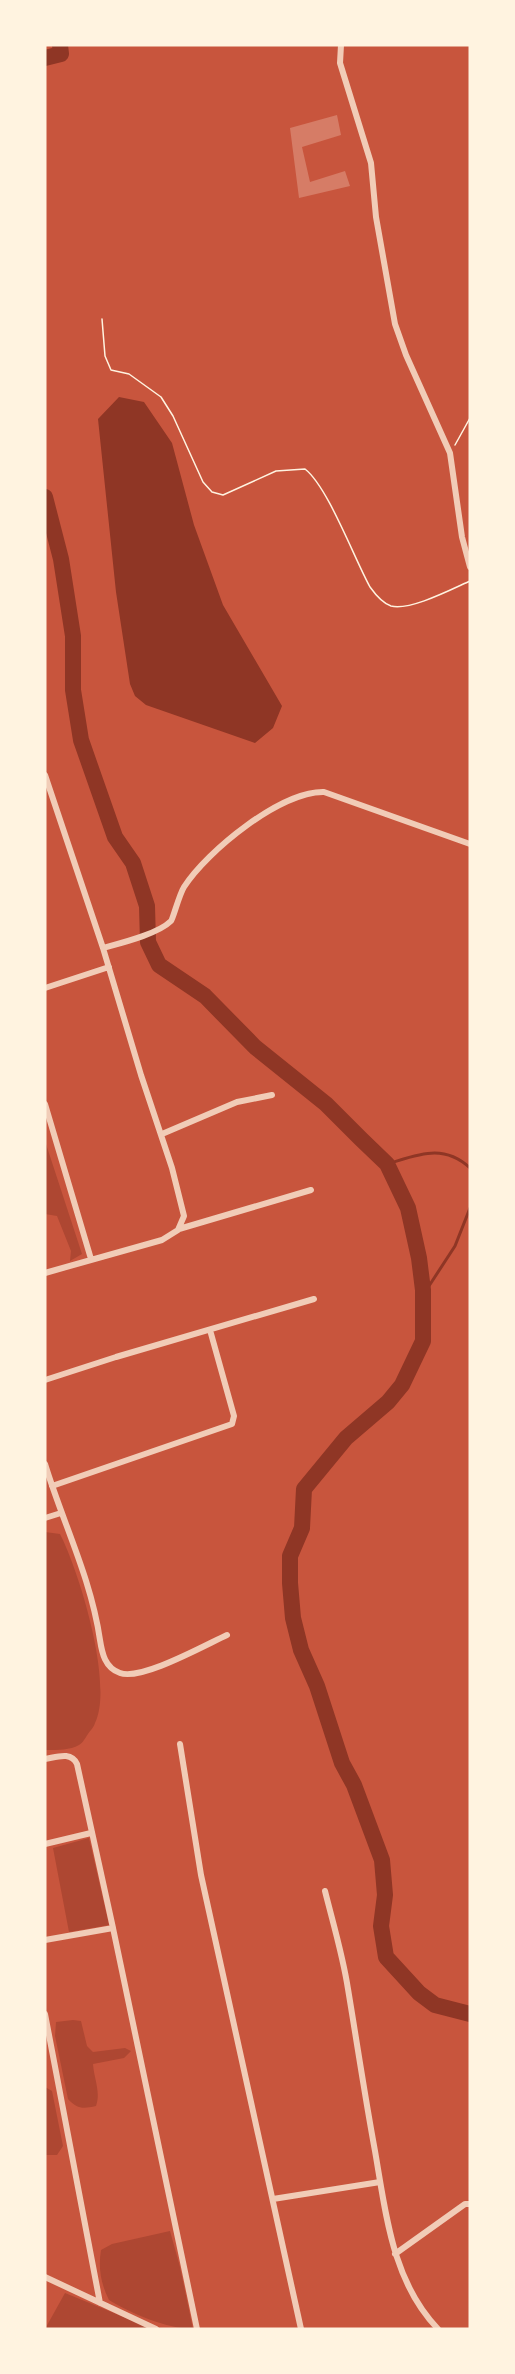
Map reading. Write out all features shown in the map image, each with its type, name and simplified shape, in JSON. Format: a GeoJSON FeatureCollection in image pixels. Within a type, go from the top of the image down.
{"type":"FeatureCollection","features":[{"type":"Feature","properties":{"kind":"street"},"geometry":{"type":"LineString","coordinates":[[341,45],[340,63],[371,163],[376,217],[395,324],[406,355],[450,453],[460,526],[470,567]]}},
{"type":"Feature","properties":{"kind":"street"},"geometry":{"type":"LineString","coordinates":[[45,775],[162,1134],[184,1216],[178,1230]]}},
{"type":"Feature","properties":{"kind":"street"},"geometry":{"type":"LineString","coordinates":[[103,948],[143,935],[169,922],[173,918],[177,900],[184,886],[221,845],[264,815],[308,794],[324,792],[470,844]]}},
{"type":"Feature","properties":{"kind":"street"},"geometry":{"type":"LineString","coordinates":[[45,988],[109,967]]}},
{"type":"Feature","properties":{"kind":"street"},"geometry":{"type":"LineString","coordinates":[[162,1134],[237,1102],[272,1095]]}},
{"type":"Feature","properties":{"kind":"street"},"geometry":{"type":"LineString","coordinates":[[45,1104],[91,1258]]}},
{"type":"Feature","properties":{"kind":"street"},"geometry":{"type":"LineString","coordinates":[[45,1273],[91,1258],[162,1240],[178,1230],[311,1190]]}},
{"type":"Feature","properties":{"kind":"street"},"geometry":{"type":"LineString","coordinates":[[45,1380],[314,1299]]}},
{"type":"Feature","properties":{"kind":"street"},"geometry":{"type":"LineString","coordinates":[[52,1486],[232,1424],[234,1416],[210,1330]]}},
{"type":"Feature","properties":{"kind":"street"},"geometry":{"type":"LineString","coordinates":[[45,1464],[94,1602],[102,1653],[111,1668],[126,1675],[142,1673],[227,1635]]}},
{"type":"Feature","properties":{"kind":"street"},"geometry":{"type":"LineString","coordinates":[[45,1518],[61,1513]]}},
{"type":"Feature","properties":{"kind":"street"},"geometry":{"type":"LineString","coordinates":[[180,1744],[201,1875],[301,2329]]}},
{"type":"Feature","properties":{"kind":"street"},"geometry":{"type":"LineString","coordinates":[[45,1760],[66,1755],[75,1759],[197,2329]]}},
{"type":"Feature","properties":{"kind":"street"},"geometry":{"type":"LineString","coordinates":[[45,1844],[91,1833]]}},
{"type":"Feature","properties":{"kind":"street"},"geometry":{"type":"LineString","coordinates":[[325,1891],[348,1986],[380,2182],[395,2254],[403,2277],[415,2299],[438,2329]]}},
{"type":"Feature","properties":{"kind":"street"},"geometry":{"type":"LineString","coordinates":[[45,1940],[113,1928]]}},
{"type":"Feature","properties":{"kind":"street"},"geometry":{"type":"LineString","coordinates":[[45,2014],[100,2303]]}},
{"type":"Feature","properties":{"kind":"street"},"geometry":{"type":"LineString","coordinates":[[273,2199],[380,2182]]}},
{"type":"Feature","properties":{"kind":"street"},"geometry":{"type":"LineString","coordinates":[[395,2254],[465,2204],[470,2204]]}},
{"type":"Feature","properties":{"kind":"street"},"geometry":{"type":"LineString","coordinates":[[45,2277],[156,2329]]}},
{"type":"Feature","properties":{"kind":"path"},"geometry":{"type":"LineString","coordinates":[[102,319],[105,356],[111,370],[129,374],[162,397],[203,482],[212,492],[223,495],[276,471],[305,469],[312,475],[324,494],[370,587],[379,598],[392,606],[408,605],[470,581]]}},
{"type":"Feature","properties":{"kind":"path"},"geometry":{"type":"LineString","coordinates":[[450,453],[470,418]]}},
{"type":"Feature","properties":{"kind":"shaded area"},"geometry":{"type":"Polygon","coordinates":[[[119,397],[144,402],[172,443],[194,525],[223,605],[282,706],[273,728],[255,743],[146,705],[135,696],[130,684],[116,592],[98,419],[119,397]]]}},
{"type":"Feature","properties":{"kind":"shaded area"},"geometry":{"type":"Polygon","coordinates":[[[45,1141],[82,1254],[70,1261],[71,1251],[57,1216],[45,1214],[45,1141]]]}},
{"type":"Feature","properties":{"kind":"shaded area"},"geometry":{"type":"Polygon","coordinates":[[[45,1532],[60,1534],[68,1551],[92,1628],[100,1682],[100,1705],[94,1726],[83,1742],[72,1748],[60,1750],[45,1750],[45,1532]]]}},
{"type":"Feature","properties":{"kind":"shaded area"},"geometry":{"type":"Polygon","coordinates":[[[89,1838],[109,1925],[69,1932],[53,1848],[89,1838]]]}},
{"type":"Feature","properties":{"kind":"shaded area"},"geometry":{"type":"Polygon","coordinates":[[[81,2021],[87,2046],[93,2052],[125,2048],[131,2051],[124,2058],[93,2064],[98,2091],[97,2101],[96,2106],[87,2108],[74,2105],[68,2099],[55,2036],[56,2022],[81,2021]]]}},
{"type":"Feature","properties":{"kind":"shaded area"},"geometry":{"type":"Polygon","coordinates":[[[45,2087],[52,2091],[63,2146],[57,2155],[45,2155],[45,2087]]]}},
{"type":"Feature","properties":{"kind":"shaded area"},"geometry":{"type":"Polygon","coordinates":[[[170,2231],[193,2329],[161,2323],[118,2305],[109,2300],[102,2282],[101,2250],[112,2244],[170,2231]]]}},
{"type":"Feature","properties":{"kind":"shaded area"},"geometry":{"type":"Polygon","coordinates":[[[65,2293],[153,2329],[45,2329],[65,2293]]]}},
{"type":"Feature","properties":{"kind":"building"},"geometry":{"type":"Polygon","coordinates":[[[337,115],[341,135],[302,147],[310,182],[345,171],[350,186],[299,198],[290,128],[337,115]]]}},
{"type":"Feature","properties":{"kind":"waterway"},"geometry":{"type":"LineString","coordinates":[[45,58],[61,54],[60,45]]}},
{"type":"Feature","properties":{"kind":"waterway"},"geometry":{"type":"LineString","coordinates":[[45,497],[61,559],[73,636],[73,690],[81,740],[115,837],[133,863],[147,906],[148,942],[159,965],[205,996],[255,1047],[326,1104],[387,1164],[408,1208],[419,1258],[423,1290],[423,1341],[402,1385],[388,1402],[346,1438],[304,1489],[302,1528],[290,1556],[290,1583],[293,1618],[301,1650],[317,1686],[342,1763],[354,1785],[382,1860],[385,1895],[381,1926],[386,1957],[419,1993],[435,2005],[470,2014]]}},
{"type":"Feature","properties":{"kind":"waterway"},"geometry":{"type":"LineString","coordinates":[[387,1164],[420,1155],[440,1153],[460,1160],[470,1168]]}},
{"type":"Feature","properties":{"kind":"waterway"},"geometry":{"type":"LineString","coordinates":[[427,1289],[455,1246],[470,1208]]}}]}
